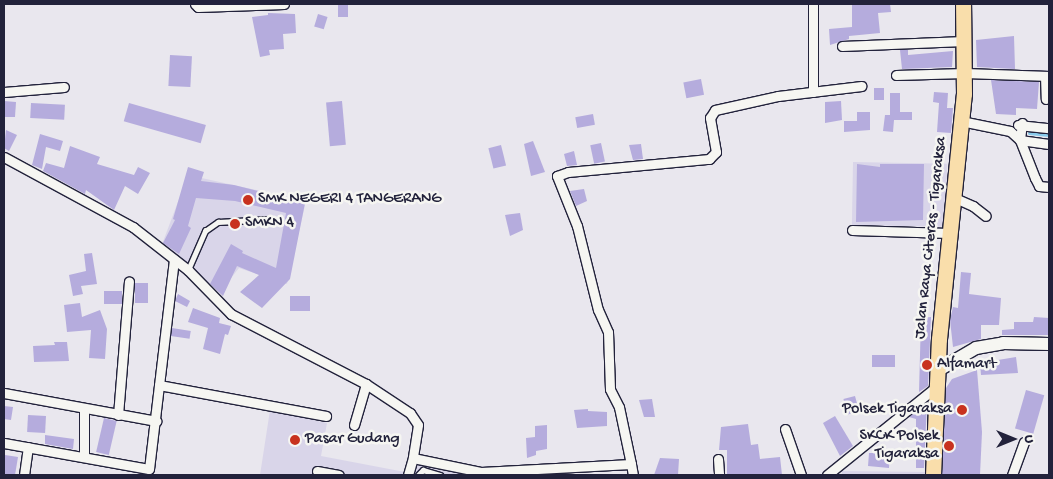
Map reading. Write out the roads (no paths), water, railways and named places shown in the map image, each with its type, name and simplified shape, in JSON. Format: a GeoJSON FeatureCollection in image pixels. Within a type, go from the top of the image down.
{"type":"FeatureCollection","features":[{"type":"Feature","properties":{"kind":"main road","name":"Jalan Raya Citeras - Tigaraksa"},"geometry":{"type":"LineString","coordinates":[[933,475],[937,371],[949,233],[962,121],[965,73],[963,4]]}},
{"type":"Feature","properties":{"kind":"street"},"geometry":{"type":"LineString","coordinates":[[195,4],[200,7],[284,4]]}},
{"type":"Feature","properties":{"kind":"street"},"geometry":{"type":"LineString","coordinates":[[812,92],[813,4]]}},
{"type":"Feature","properties":{"kind":"street"},"geometry":{"type":"LineString","coordinates":[[842,46],[964,41]]}},
{"type":"Feature","properties":{"kind":"street"},"geometry":{"type":"LineString","coordinates":[[896,75],[965,73],[1047,76],[1046,99]]}},
{"type":"Feature","properties":{"kind":"street"},"geometry":{"type":"LineString","coordinates":[[633,475],[619,407],[610,389],[611,344],[608,332],[598,310],[578,226],[556,176],[568,172],[709,159],[716,152],[710,118],[715,110],[812,92],[861,86]]}},
{"type":"Feature","properties":{"kind":"street"},"geometry":{"type":"LineString","coordinates":[[4,92],[64,87]]}},
{"type":"Feature","properties":{"kind":"street"},"geometry":{"type":"LineString","coordinates":[[962,121],[1010,131],[1020,140],[1038,184],[1049,187]]}},
{"type":"Feature","properties":{"kind":"street"},"geometry":{"type":"LineString","coordinates":[[1010,131],[1022,124],[1049,128]]}},
{"type":"Feature","properties":{"kind":"street"},"geometry":{"type":"LineString","coordinates":[[1020,140],[1022,124]]}},
{"type":"Feature","properties":{"kind":"street"},"geometry":{"type":"LineString","coordinates":[[1020,140],[1049,144]]}},
{"type":"Feature","properties":{"kind":"street"},"geometry":{"type":"LineString","coordinates":[[4,157],[117,217],[174,258],[231,314],[366,384],[415,419],[418,425],[413,458],[408,475]]}},
{"type":"Feature","properties":{"kind":"street"},"geometry":{"type":"LineString","coordinates":[[954,198],[973,206],[986,216]]}},
{"type":"Feature","properties":{"kind":"street"},"geometry":{"type":"LineString","coordinates":[[852,230],[912,229],[949,233]]}},
{"type":"Feature","properties":{"kind":"street"},"geometry":{"type":"LineString","coordinates":[[4,443],[149,469],[174,258]]}},
{"type":"Feature","properties":{"kind":"street"},"geometry":{"type":"LineString","coordinates":[[118,415],[129,281]]}},
{"type":"Feature","properties":{"kind":"street"},"geometry":{"type":"LineString","coordinates":[[937,371],[976,348],[1003,343],[1049,344]]}},
{"type":"Feature","properties":{"kind":"street"},"geometry":{"type":"LineString","coordinates":[[354,424],[366,384]]}},
{"type":"Feature","properties":{"kind":"street"},"geometry":{"type":"LineString","coordinates":[[159,385],[326,416]]}},
{"type":"Feature","properties":{"kind":"street"},"geometry":{"type":"LineString","coordinates":[[827,475],[936,387]]}},
{"type":"Feature","properties":{"kind":"street"},"geometry":{"type":"LineString","coordinates":[[4,393],[156,421]]}},
{"type":"Feature","properties":{"kind":"street"},"geometry":{"type":"LineString","coordinates":[[84,409],[84,456]]}},
{"type":"Feature","properties":{"kind":"street"},"geometry":{"type":"LineString","coordinates":[[785,429],[801,475]]}},
{"type":"Feature","properties":{"kind":"street"},"geometry":{"type":"LineString","coordinates":[[1012,475],[1024,442]]}},
{"type":"Feature","properties":{"kind":"street"},"geometry":{"type":"LineString","coordinates":[[24,475],[28,447]]}},
{"type":"Feature","properties":{"kind":"street"},"geometry":{"type":"LineString","coordinates":[[413,458],[481,472],[631,464]]}},
{"type":"Feature","properties":{"kind":"street"},"geometry":{"type":"LineString","coordinates":[[718,459],[719,475]]}},
{"type":"Feature","properties":{"kind":"street"},"geometry":{"type":"LineString","coordinates":[[317,471],[339,475]]}},
{"type":"Feature","properties":{"kind":"lane"},"geometry":{"type":"LineString","coordinates":[[188,270],[205,231],[218,222],[271,219]]}},
{"type":"Feature","properties":{"kind":"lane"},"geometry":{"type":"LineString","coordinates":[[418,475],[424,470],[440,475]]}},
{"type":"Feature","properties":{"kind":"waterway"},"geometry":{"type":"LineString","coordinates":[[1029,133],[1049,135]]}},
{"type":"Feature","properties":{"kind":"place","name":"SMK NEGERI 4 TANGERANG"},"geometry":{"type":"Point","coordinates":[248,200]}},
{"type":"Feature","properties":{"kind":"place","name":"SMKN 4"},"geometry":{"type":"Point","coordinates":[235,224]}},
{"type":"Feature","properties":{"kind":"place","name":"Alfamart"},"geometry":{"type":"Point","coordinates":[927,365]}},
{"type":"Feature","properties":{"kind":"place","name":"Polsek Tigaraksa"},"geometry":{"type":"Point","coordinates":[962,410]}},
{"type":"Feature","properties":{"kind":"place","name":"Pasar Gudang"},"geometry":{"type":"Point","coordinates":[295,440]}},
{"type":"Feature","properties":{"kind":"place","name":"SKCK Polsek Tigaraksa"},"geometry":{"type":"Point","coordinates":[949,446]}}]}
